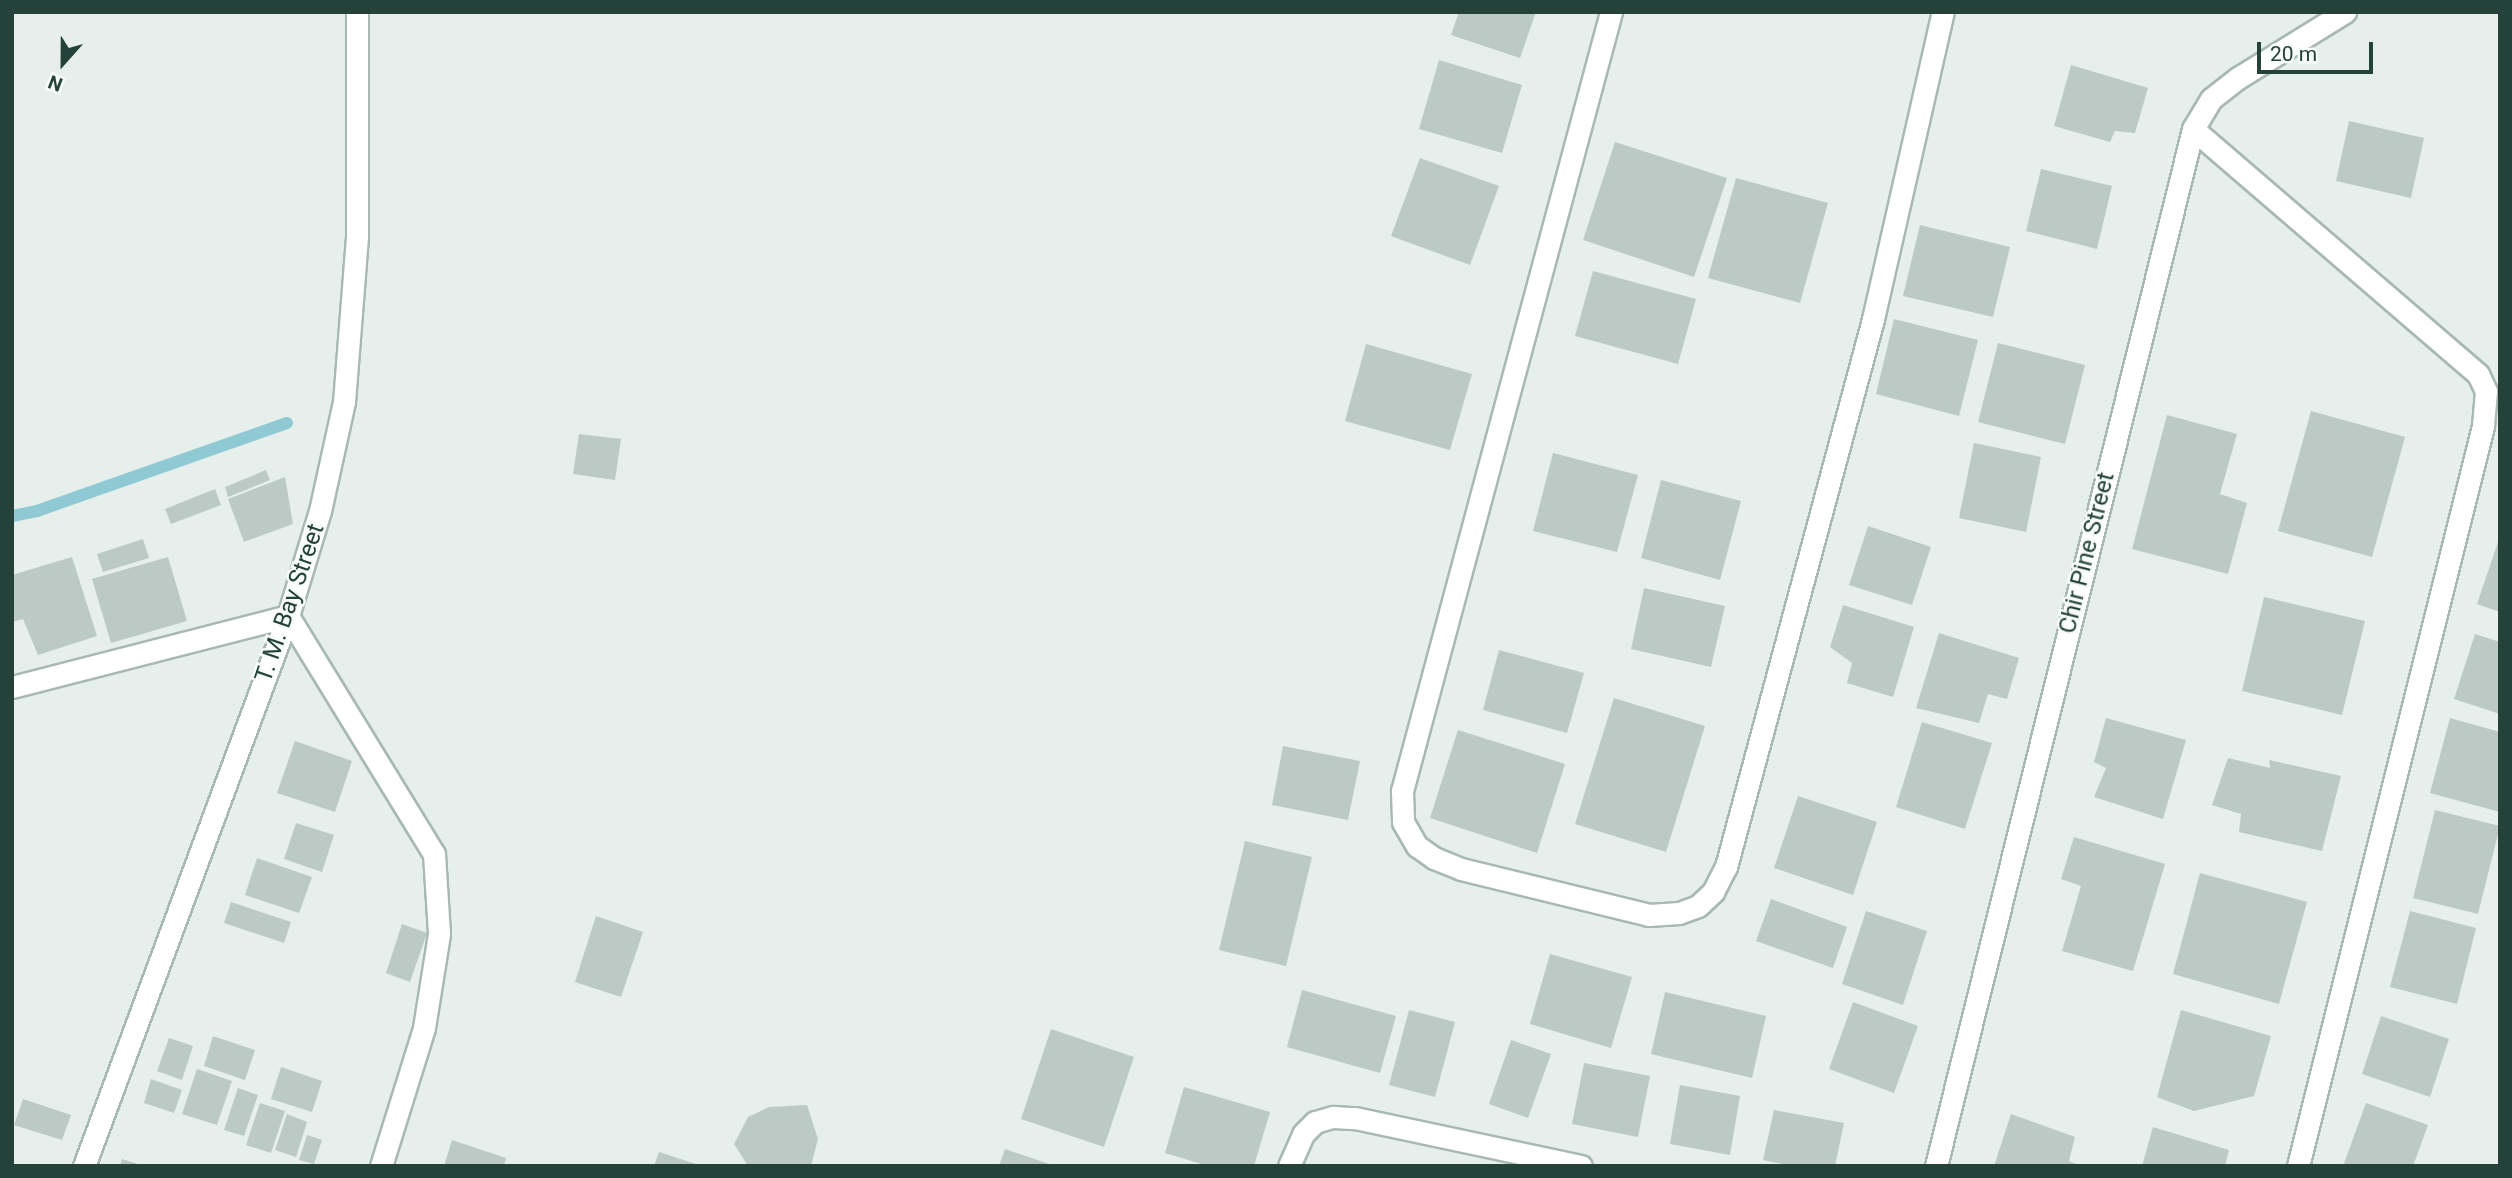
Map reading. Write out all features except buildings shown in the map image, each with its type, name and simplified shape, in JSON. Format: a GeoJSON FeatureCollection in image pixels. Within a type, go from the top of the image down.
{"type":"FeatureCollection","features":[{"type":"Feature","properties":{"kind":"street","name":"T. M. Bay Street"},"geometry":{"type":"LineString","coordinates":[[84,1166],[288,616],[320,511],[344,402],[357,237],[357,12]]}},
{"type":"Feature","properties":{"kind":"street"},"geometry":{"type":"LineString","coordinates":[[1611,12],[1402,791],[1403,822],[1416,846],[1434,858],[1461,869],[1649,915],[1679,913],[1698,905],[1713,892],[1726,867],[1873,319],[1943,12]]}},
{"type":"Feature","properties":{"kind":"street","name":"Chir Pine Street"},"geometry":{"type":"LineString","coordinates":[[1936,1166],[2193,129],[2211,99],[2238,78],[2345,12]]}},
{"type":"Feature","properties":{"kind":"street"},"geometry":{"type":"LineString","coordinates":[[2193,129],[2478,374],[2486,391],[2483,426],[2298,1166]]}},
{"type":"Feature","properties":{"kind":"street"},"geometry":{"type":"LineString","coordinates":[[12,687],[288,616],[434,854],[439,934],[424,1028],[381,1166]]}},
{"type":"Feature","properties":{"kind":"street"},"geometry":{"type":"LineString","coordinates":[[1289,1166],[1303,1134],[1315,1122],[1333,1117],[1355,1118],[1581,1166]]}},
{"type":"Feature","properties":{"kind":"waterway"},"geometry":{"type":"LineString","coordinates":[[12,516],[37,511],[287,423]]}}]}
